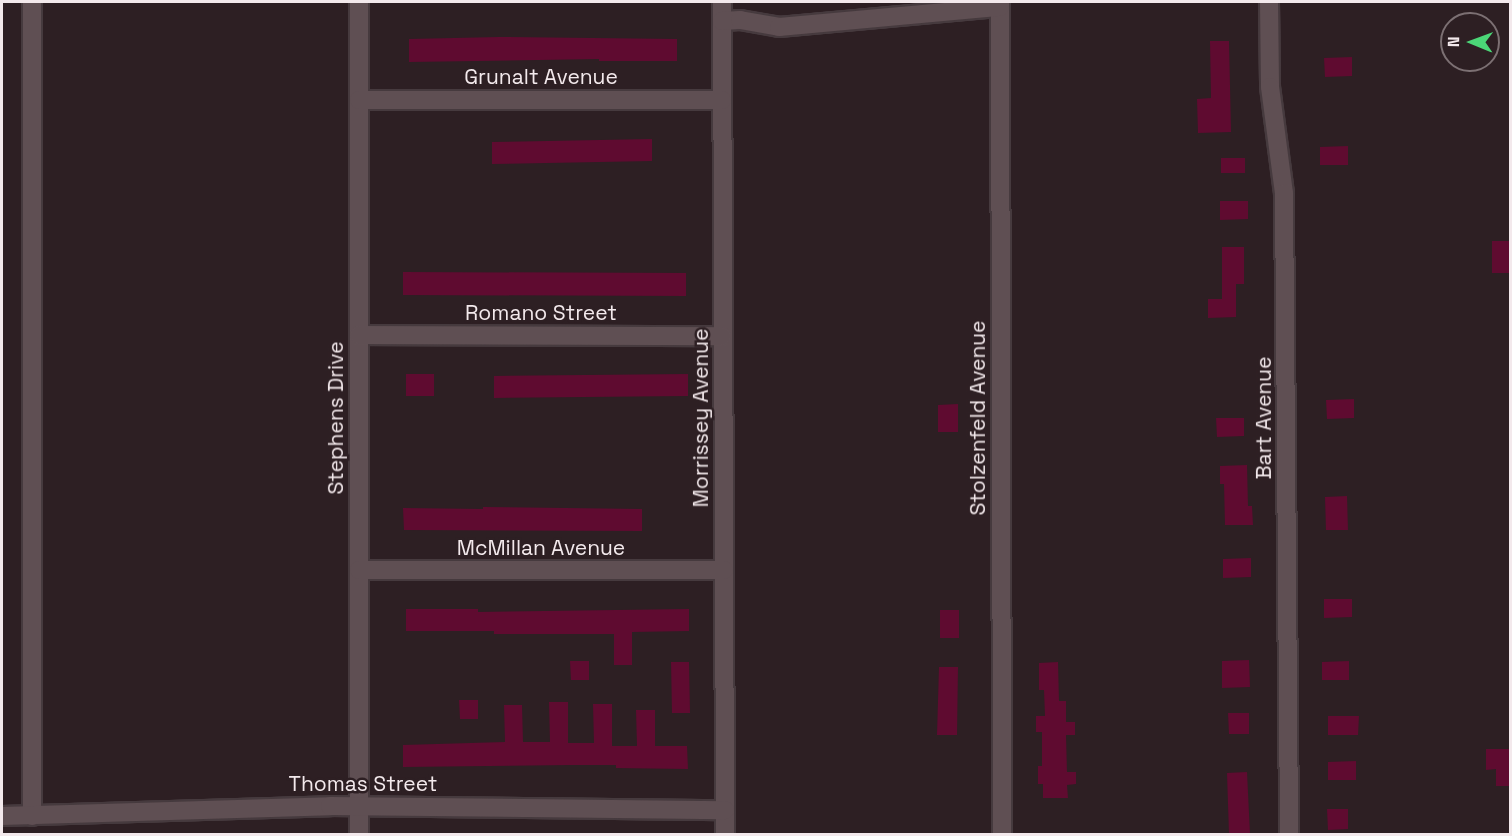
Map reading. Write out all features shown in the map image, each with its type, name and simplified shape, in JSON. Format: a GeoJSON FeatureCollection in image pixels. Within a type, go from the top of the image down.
{"type":"FeatureCollection","features":[{"type":"Feature","properties":{"kind":"street"},"geometry":{"type":"LineString","coordinates":[[32,2],[32,816]]}},
{"type":"Feature","properties":{"kind":"street","name":"Stephens Drive"},"geometry":{"type":"LineString","coordinates":[[359,2],[359,834]]}},
{"type":"Feature","properties":{"kind":"street","name":"Morrissey Avenue"},"geometry":{"type":"LineString","coordinates":[[722,2],[725,834]]}},
{"type":"Feature","properties":{"kind":"street","name":"Bart Avenue"},"geometry":{"type":"LineString","coordinates":[[1269,2],[1270,87],[1284,193],[1289,834]]}},
{"type":"Feature","properties":{"kind":"street"},"geometry":{"type":"LineString","coordinates":[[722,21],[740,20],[779,27],[1000,4]]}},
{"type":"Feature","properties":{"kind":"street","name":"Stolzenfeld Avenue"},"geometry":{"type":"LineString","coordinates":[[1000,4],[1002,834]]}},
{"type":"Feature","properties":{"kind":"street","name":"Grunalt Avenue"},"geometry":{"type":"LineString","coordinates":[[359,100],[722,100]]}},
{"type":"Feature","properties":{"kind":"street","name":"Romano Street"},"geometry":{"type":"LineString","coordinates":[[359,335],[722,336]]}},
{"type":"Feature","properties":{"kind":"street","name":"McMillan Avenue"},"geometry":{"type":"LineString","coordinates":[[359,570],[724,570]]}},
{"type":"Feature","properties":{"kind":"street","name":"Thomas Street"},"geometry":{"type":"LineString","coordinates":[[2,816],[359,806],[724,810]]}},
{"type":"Feature","properties":{"kind":"building"},"geometry":{"type":"Polygon","coordinates":[[[499,37],[677,39],[677,61],[599,61],[599,59],[409,62],[409,39],[499,37]]]}},
{"type":"Feature","properties":{"kind":"building"},"geometry":{"type":"Polygon","coordinates":[[[1210,41],[1229,41],[1231,132],[1198,133],[1197,99],[1211,98],[1210,41]]]}},
{"type":"Feature","properties":{"kind":"building"},"geometry":{"type":"Polygon","coordinates":[[[1352,57],[1352,76],[1325,77],[1324,58],[1352,57]]]}},
{"type":"Feature","properties":{"kind":"building"},"geometry":{"type":"Polygon","coordinates":[[[652,139],[652,161],[492,164],[492,142],[652,139]]]}},
{"type":"Feature","properties":{"kind":"building"},"geometry":{"type":"Polygon","coordinates":[[[1348,146],[1348,165],[1320,165],[1320,147],[1348,146]]]}},
{"type":"Feature","properties":{"kind":"building"},"geometry":{"type":"Polygon","coordinates":[[[1221,158],[1245,158],[1245,173],[1221,173],[1221,158]]]}},
{"type":"Feature","properties":{"kind":"building"},"geometry":{"type":"Polygon","coordinates":[[[1220,201],[1248,201],[1248,219],[1220,220],[1220,201]]]}},
{"type":"Feature","properties":{"kind":"building"},"geometry":{"type":"Polygon","coordinates":[[[1492,241],[1510,241],[1510,273],[1492,273],[1492,241]]]}},
{"type":"Feature","properties":{"kind":"building"},"geometry":{"type":"Polygon","coordinates":[[[1222,247],[1244,247],[1244,284],[1236,284],[1236,317],[1208,318],[1208,299],[1222,299],[1222,247]]]}},
{"type":"Feature","properties":{"kind":"building"},"geometry":{"type":"Polygon","coordinates":[[[403,272],[686,273],[686,296],[403,295],[403,272]]]}},
{"type":"Feature","properties":{"kind":"building"},"geometry":{"type":"Polygon","coordinates":[[[406,374],[434,374],[434,396],[406,396],[406,374]]]}},
{"type":"Feature","properties":{"kind":"building"},"geometry":{"type":"Polygon","coordinates":[[[688,374],[688,396],[494,398],[494,376],[688,374]]]}},
{"type":"Feature","properties":{"kind":"building"},"geometry":{"type":"Polygon","coordinates":[[[1354,399],[1354,418],[1327,419],[1326,400],[1354,399]]]}},
{"type":"Feature","properties":{"kind":"building"},"geometry":{"type":"Polygon","coordinates":[[[958,404],[958,432],[938,432],[938,405],[958,404]]]}},
{"type":"Feature","properties":{"kind":"building"},"geometry":{"type":"Polygon","coordinates":[[[1216,418],[1244,418],[1244,436],[1217,437],[1216,418]]]}},
{"type":"Feature","properties":{"kind":"building"},"geometry":{"type":"Polygon","coordinates":[[[1247,465],[1248,506],[1252,506],[1253,525],[1225,525],[1224,484],[1220,484],[1220,466],[1247,465]]]}},
{"type":"Feature","properties":{"kind":"building"},"geometry":{"type":"Polygon","coordinates":[[[1347,496],[1348,530],[1326,530],[1325,497],[1347,496]]]}},
{"type":"Feature","properties":{"kind":"building"},"geometry":{"type":"Polygon","coordinates":[[[483,507],[642,509],[642,531],[404,530],[403,508],[483,509],[483,507]]]}},
{"type":"Feature","properties":{"kind":"building"},"geometry":{"type":"Polygon","coordinates":[[[1251,558],[1251,577],[1223,578],[1223,559],[1251,558]]]}},
{"type":"Feature","properties":{"kind":"building"},"geometry":{"type":"Polygon","coordinates":[[[1324,599],[1352,599],[1352,617],[1324,618],[1324,599]]]}},
{"type":"Feature","properties":{"kind":"building"},"geometry":{"type":"Polygon","coordinates":[[[406,609],[478,609],[478,612],[689,609],[689,631],[632,632],[632,665],[614,665],[614,634],[406,631],[406,609]]]}},
{"type":"Feature","properties":{"kind":"building"},"geometry":{"type":"Polygon","coordinates":[[[940,610],[959,610],[959,638],[940,638],[940,610]]]}},
{"type":"Feature","properties":{"kind":"building"},"geometry":{"type":"Polygon","coordinates":[[[1249,660],[1250,687],[1222,688],[1222,661],[1249,660]]]}},
{"type":"Feature","properties":{"kind":"building"},"geometry":{"type":"Polygon","coordinates":[[[570,661],[589,661],[589,680],[571,680],[570,661]]]}},
{"type":"Feature","properties":{"kind":"building"},"geometry":{"type":"Polygon","coordinates":[[[1349,661],[1349,680],[1322,680],[1322,662],[1349,661]]]}},
{"type":"Feature","properties":{"kind":"building"},"geometry":{"type":"Polygon","coordinates":[[[671,662],[689,662],[690,713],[672,713],[671,662]]]}},
{"type":"Feature","properties":{"kind":"building"},"geometry":{"type":"Polygon","coordinates":[[[1058,662],[1059,701],[1066,701],[1066,722],[1075,722],[1075,735],[1066,735],[1067,772],[1076,772],[1076,784],[1067,785],[1068,798],[1043,798],[1043,784],[1038,784],[1038,766],[1042,766],[1042,732],[1036,732],[1036,716],[1045,716],[1044,690],[1039,690],[1039,663],[1058,662]]]}},
{"type":"Feature","properties":{"kind":"building"},"geometry":{"type":"Polygon","coordinates":[[[939,667],[958,667],[957,735],[937,735],[939,667]]]}},
{"type":"Feature","properties":{"kind":"building"},"geometry":{"type":"Polygon","coordinates":[[[459,700],[478,700],[478,719],[460,719],[459,700]]]}},
{"type":"Feature","properties":{"kind":"building"},"geometry":{"type":"Polygon","coordinates":[[[549,702],[568,702],[568,743],[594,743],[593,704],[612,704],[612,746],[637,746],[636,710],[655,710],[655,746],[687,746],[688,769],[616,768],[616,765],[403,767],[403,745],[505,742],[504,705],[522,705],[523,742],[550,742],[549,702]]]}},
{"type":"Feature","properties":{"kind":"building"},"geometry":{"type":"Polygon","coordinates":[[[1228,713],[1249,713],[1249,734],[1229,734],[1228,713]]]}},
{"type":"Feature","properties":{"kind":"building"},"geometry":{"type":"Polygon","coordinates":[[[1328,716],[1359,716],[1358,735],[1328,735],[1328,716]]]}},
{"type":"Feature","properties":{"kind":"building"},"geometry":{"type":"Polygon","coordinates":[[[1486,749],[1510,749],[1510,786],[1496,786],[1496,769],[1486,770],[1486,749]]]}},
{"type":"Feature","properties":{"kind":"building"},"geometry":{"type":"Polygon","coordinates":[[[1356,761],[1356,780],[1328,780],[1328,762],[1356,761]]]}},
{"type":"Feature","properties":{"kind":"building"},"geometry":{"type":"Polygon","coordinates":[[[1247,772],[1250,834],[1229,834],[1227,773],[1247,772]]]}},
{"type":"Feature","properties":{"kind":"building"},"geometry":{"type":"Polygon","coordinates":[[[1327,809],[1348,809],[1348,829],[1328,830],[1327,809]]]}}]}
